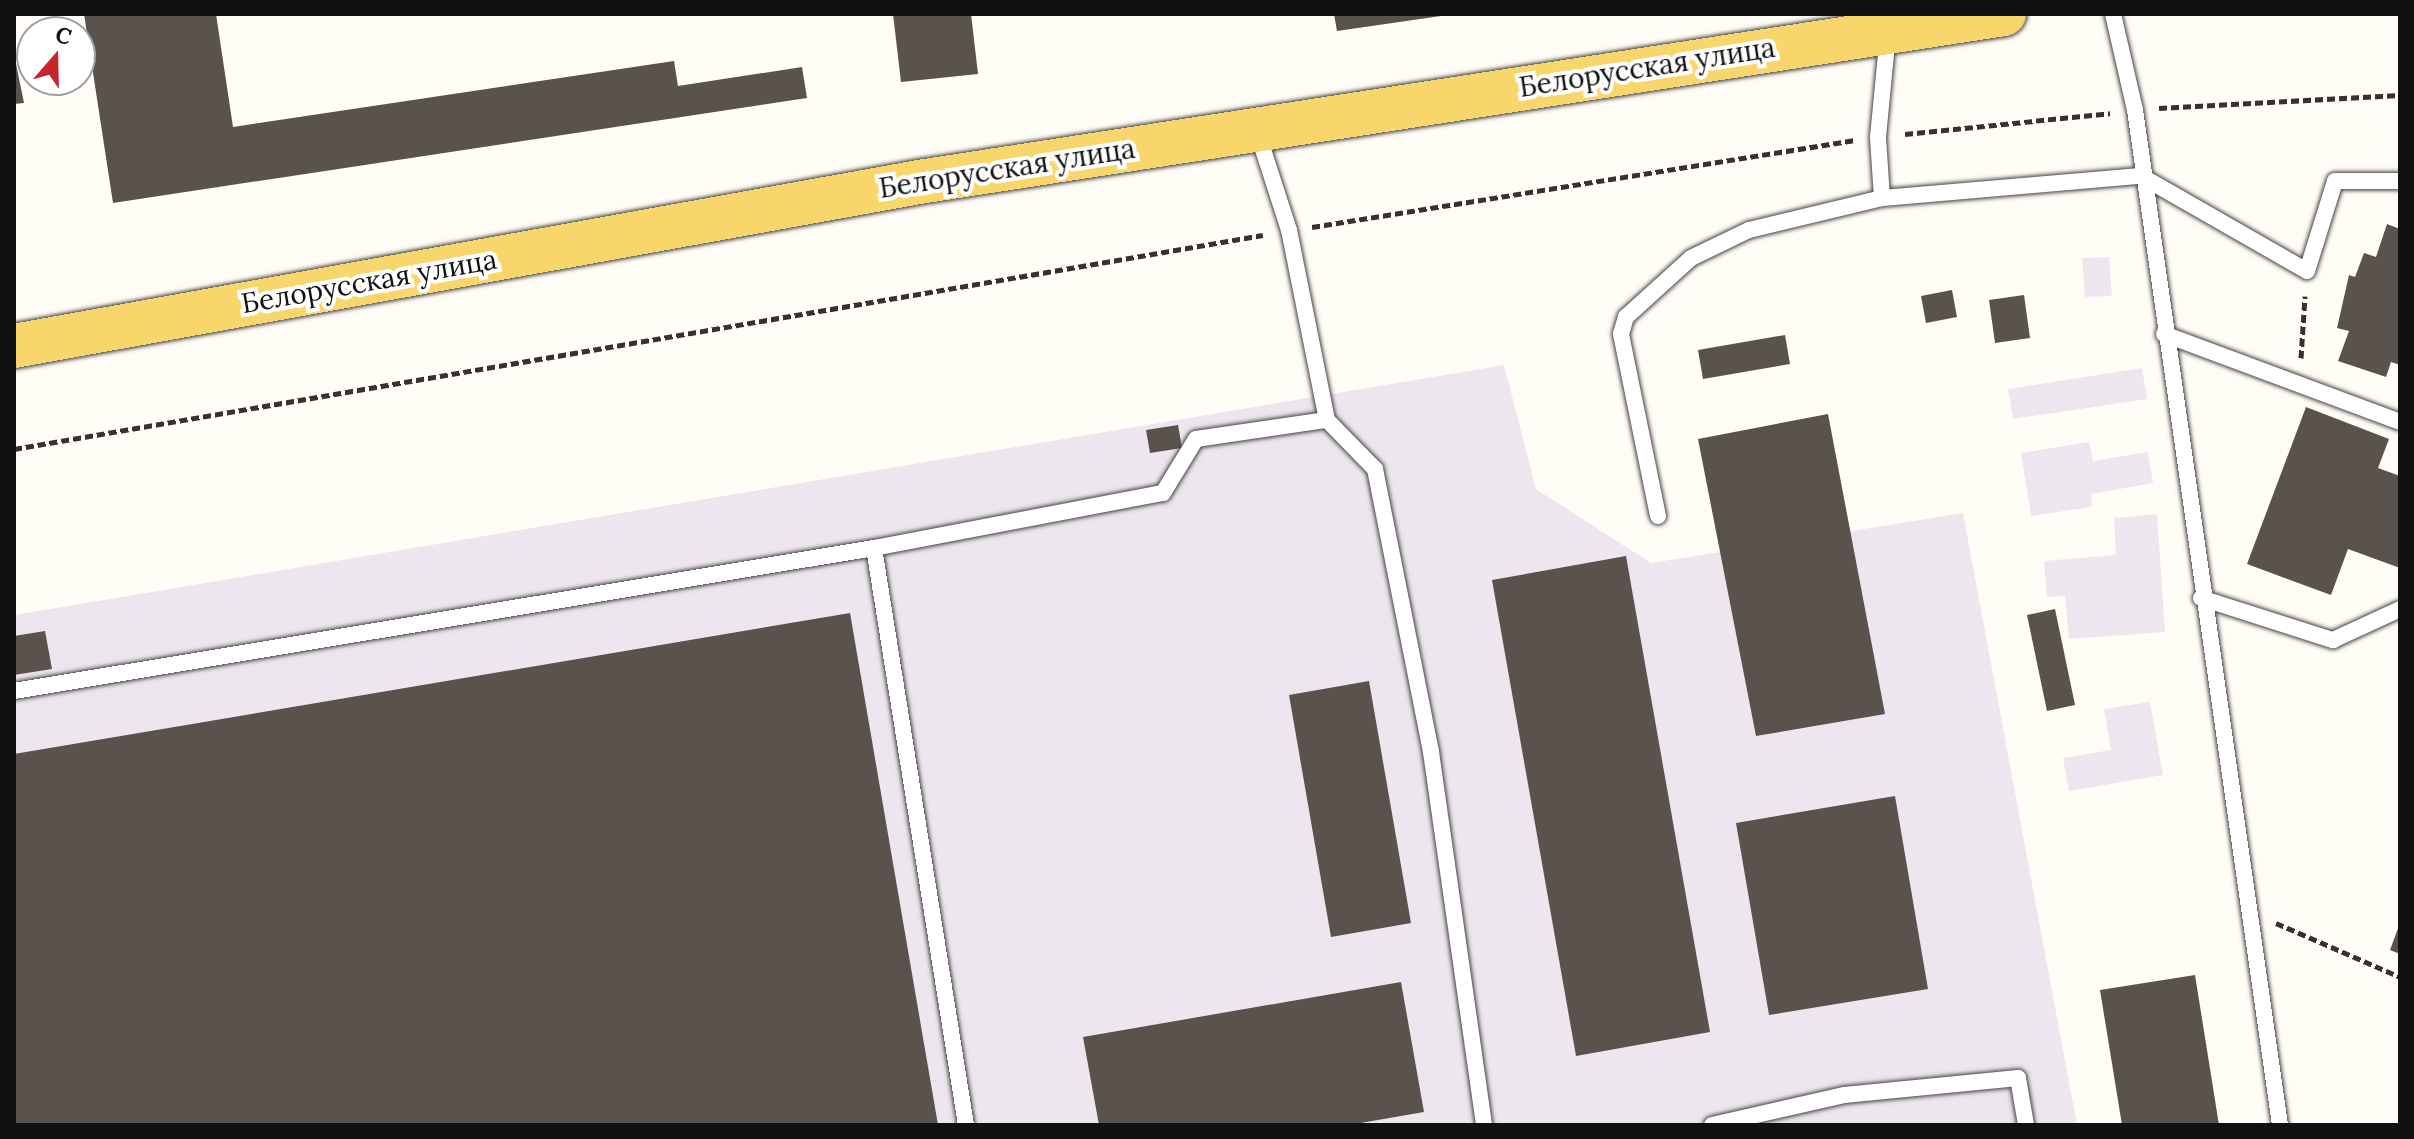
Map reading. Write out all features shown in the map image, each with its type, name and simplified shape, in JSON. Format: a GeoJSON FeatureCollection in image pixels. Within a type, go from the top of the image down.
{"type":"FeatureCollection","features":[{"type":"Feature","properties":{"kind":"main road","name":"Белорусская улица"},"geometry":{"type":"LineString","coordinates":[[14,346],[919,182],[1256,127],[2004,14]]}},
{"type":"Feature","properties":{"kind":"lane"},"geometry":{"type":"LineString","coordinates":[[2113,14],[2135,110],[2141,176],[2245,910],[2280,1125]]}},
{"type":"Feature","properties":{"kind":"lane"},"geometry":{"type":"LineString","coordinates":[[1882,198],[1878,137],[1889,30]]}},
{"type":"Feature","properties":{"kind":"lane"},"geometry":{"type":"LineString","coordinates":[[1256,127],[1289,230],[1327,420],[1375,469],[1431,752],[1484,1125]]}},
{"type":"Feature","properties":{"kind":"lane"},"geometry":{"type":"LineString","coordinates":[[1658,516],[1621,334],[1626,317],[1691,258],[1749,230],[1882,198],[2141,176],[2307,271],[2335,181],[2400,181]]}},
{"type":"Feature","properties":{"kind":"lane"},"geometry":{"type":"LineString","coordinates":[[2164,334],[2400,422]]}},
{"type":"Feature","properties":{"kind":"lane"},"geometry":{"type":"LineString","coordinates":[[14,691],[874,548],[1163,493],[1196,439],[1327,420]]}},
{"type":"Feature","properties":{"kind":"lane"},"geometry":{"type":"LineString","coordinates":[[874,548],[966,1125]]}},
{"type":"Feature","properties":{"kind":"lane"},"geometry":{"type":"LineString","coordinates":[[2201,598],[2333,640],[2400,609]]}},
{"type":"Feature","properties":{"kind":"lane"},"geometry":{"type":"LineString","coordinates":[[1712,1125],[1844,1095],[2018,1078],[2026,1125]]}},
{"type":"Feature","properties":{"kind":"path"},"geometry":{"type":"LineString","coordinates":[[14,449],[1289,230],[1878,137],[2135,110],[2400,95]]}},
{"type":"Feature","properties":{"kind":"path"},"geometry":{"type":"LineString","coordinates":[[2307,271],[2301,360],[2315,365]]}},
{"type":"Feature","properties":{"kind":"path"},"geometry":{"type":"LineString","coordinates":[[2245,910],[2400,977]]}},
{"type":"Feature","properties":{"kind":"shaded area"},"geometry":{"type":"Polygon","coordinates":[[[2109,257],[2112,296],[2085,297],[2082,258],[2109,257]]]}},
{"type":"Feature","properties":{"kind":"shaded area"},"geometry":{"type":"Polygon","coordinates":[[[1504,365],[1536,489],[1651,563],[1963,513],[2077,1125],[14,1125],[14,615],[1504,365]]]}},
{"type":"Feature","properties":{"kind":"shaded area"},"geometry":{"type":"Polygon","coordinates":[[[2142,368],[2147,399],[2013,419],[2008,389],[2142,368]]]}},
{"type":"Feature","properties":{"kind":"shaded area"},"geometry":{"type":"Polygon","coordinates":[[[2089,442],[2093,461],[2148,452],[2153,483],[2091,494],[2092,507],[2031,516],[2021,453],[2089,442]]]}},
{"type":"Feature","properties":{"kind":"shaded area"},"geometry":{"type":"Polygon","coordinates":[[[2157,514],[2165,632],[2069,639],[2065,596],[2047,597],[2044,561],[2116,555],[2114,518],[2157,514]]]}},
{"type":"Feature","properties":{"kind":"shaded area"},"geometry":{"type":"Polygon","coordinates":[[[2150,702],[2163,775],[2069,791],[2063,758],[2111,750],[2104,709],[2150,702]]]}},
{"type":"Feature","properties":{"kind":"building"},"geometry":{"type":"Polygon","coordinates":[[[216,14],[233,127],[674,61],[678,86],[802,67],[807,98],[113,203],[96,92],[96,16],[84,16],[216,14]]]}},
{"type":"Feature","properties":{"kind":"building"},"geometry":{"type":"Polygon","coordinates":[[[893,14],[971,14],[978,74],[901,82],[893,14]]]}},
{"type":"Feature","properties":{"kind":"building"},"geometry":{"type":"Polygon","coordinates":[[[1334,14],[1441,14],[1441,16],[1337,31],[1334,14]]]}},
{"type":"Feature","properties":{"kind":"building"},"geometry":{"type":"Polygon","coordinates":[[[14,54],[16,96],[23,96],[24,103],[14,104],[14,54]]]}},
{"type":"Feature","properties":{"kind":"building"},"geometry":{"type":"Polygon","coordinates":[[[2387,224],[2400,229],[2400,365],[2391,362],[2386,377],[2338,361],[2349,331],[2337,328],[2349,275],[2355,277],[2364,253],[2376,257],[2387,224]]]}},
{"type":"Feature","properties":{"kind":"building"},"geometry":{"type":"Polygon","coordinates":[[[1952,290],[1957,317],[1926,323],[1921,296],[1952,290]]]}},
{"type":"Feature","properties":{"kind":"building"},"geometry":{"type":"Polygon","coordinates":[[[2024,295],[2030,338],[1995,343],[1989,300],[2024,295]]]}},
{"type":"Feature","properties":{"kind":"building"},"geometry":{"type":"Polygon","coordinates":[[[1785,335],[1790,364],[1703,379],[1698,350],[1785,335]]]}},
{"type":"Feature","properties":{"kind":"building"},"geometry":{"type":"Polygon","coordinates":[[[2306,407],[2389,439],[2378,468],[2400,476],[2400,568],[2348,549],[2331,595],[2247,564],[2306,407]]]}},
{"type":"Feature","properties":{"kind":"building"},"geometry":{"type":"Polygon","coordinates":[[[1828,414],[1885,714],[1756,736],[1698,439],[1828,414]]]}},
{"type":"Feature","properties":{"kind":"building"},"geometry":{"type":"Polygon","coordinates":[[[1178,425],[1182,448],[1150,453],[1146,430],[1178,425]]]}},
{"type":"Feature","properties":{"kind":"building"},"geometry":{"type":"Polygon","coordinates":[[[1626,556],[1710,1032],[1576,1056],[1492,580],[1626,556]]]}},
{"type":"Feature","properties":{"kind":"building"},"geometry":{"type":"Polygon","coordinates":[[[2055,609],[2075,705],[2047,711],[2027,615],[2055,609]]]}},
{"type":"Feature","properties":{"kind":"building"},"geometry":{"type":"Polygon","coordinates":[[[850,613],[938,1125],[14,1125],[14,754],[850,613]]]}},
{"type":"Feature","properties":{"kind":"building"},"geometry":{"type":"Polygon","coordinates":[[[45,631],[52,669],[14,675],[14,636],[45,631]]]}},
{"type":"Feature","properties":{"kind":"building"},"geometry":{"type":"Polygon","coordinates":[[[1369,681],[1411,923],[1331,937],[1289,695],[1369,681]]]}},
{"type":"Feature","properties":{"kind":"building"},"geometry":{"type":"Polygon","coordinates":[[[1895,796],[1928,989],[1769,1015],[1736,823],[1895,796]]]}},
{"type":"Feature","properties":{"kind":"building"},"geometry":{"type":"Polygon","coordinates":[[[2400,923],[2400,954],[2390,950],[2400,923]]]}},
{"type":"Feature","properties":{"kind":"building"},"geometry":{"type":"Polygon","coordinates":[[[2195,975],[2219,1125],[2122,1125],[2100,990],[2195,975]]]}},
{"type":"Feature","properties":{"kind":"building"},"geometry":{"type":"Polygon","coordinates":[[[1401,982],[1424,1112],[1349,1125],[1099,1125],[1083,1037],[1401,982]]]}}]}
